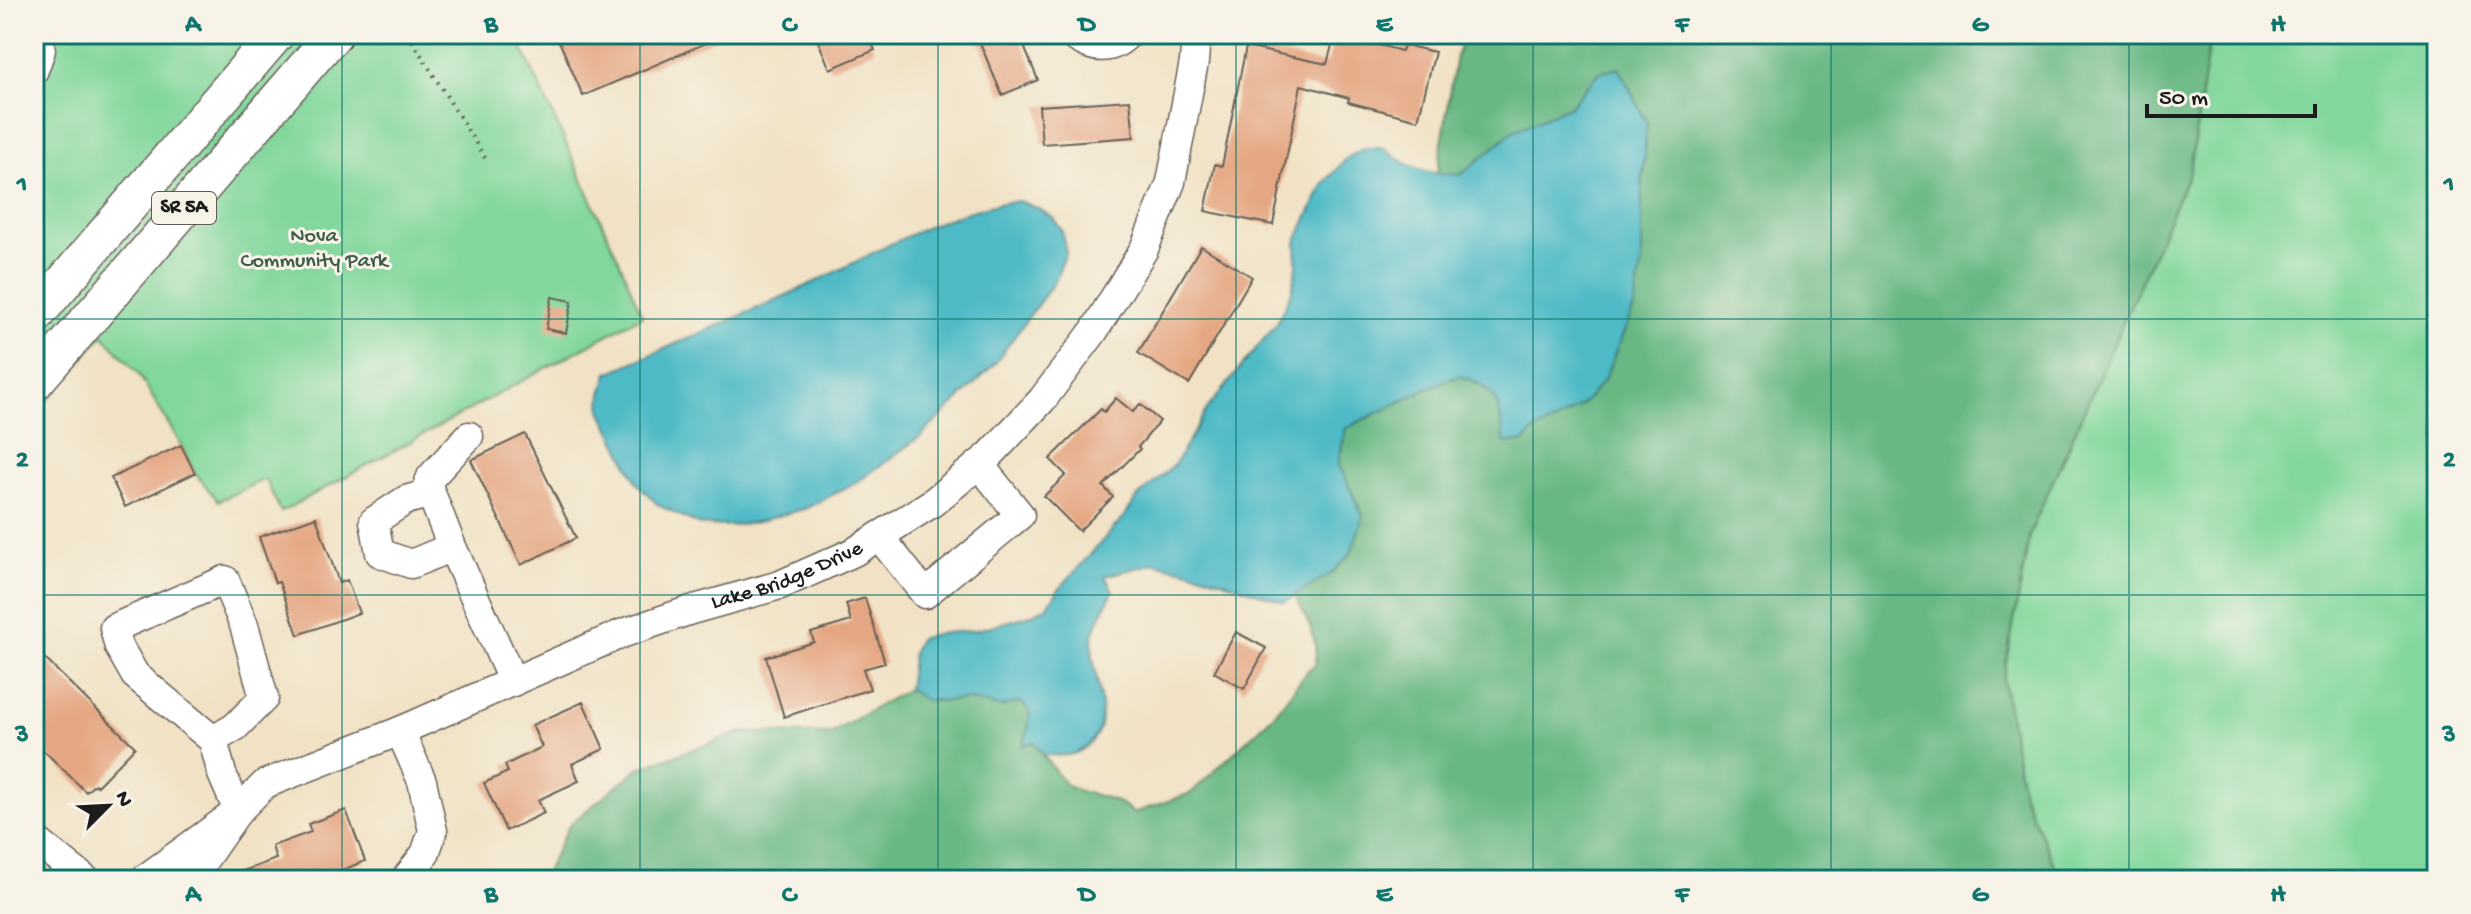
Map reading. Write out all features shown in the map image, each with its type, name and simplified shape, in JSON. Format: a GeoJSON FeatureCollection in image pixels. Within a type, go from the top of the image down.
{"type":"FeatureCollection","features":[{"type":"Feature","properties":{"kind":"main road","name":"SR 5A"},"geometry":{"type":"LineString","coordinates":[[34,317],[276,34]]}},
{"type":"Feature","properties":{"kind":"main road","name":"SR 5A"},"geometry":{"type":"LineString","coordinates":[[34,383],[334,34]]}},
{"type":"Feature","properties":{"kind":"street"},"geometry":{"type":"LineString","coordinates":[[34,70],[41,50],[38,34]]}},
{"type":"Feature","properties":{"kind":"street"},"geometry":{"type":"LineString","coordinates":[[1071,34],[1084,44],[1100,49],[1111,46],[1128,34]]}},
{"type":"Feature","properties":{"kind":"street","name":"Lake Bridge Drive"},"geometry":{"type":"LineString","coordinates":[[143,880],[238,811],[265,784],[400,731],[621,634],[780,585],[854,552],[932,503],[979,464],[1042,400],[1094,331],[1144,249],[1171,182],[1194,62],[1196,34]]}},
{"type":"Feature","properties":{"kind":"street"},"geometry":{"type":"LineString","coordinates":[[424,495],[431,477],[469,436]]}},
{"type":"Feature","properties":{"kind":"street"},"geometry":{"type":"LineString","coordinates":[[879,536],[925,594],[1020,515],[979,464]]}},
{"type":"Feature","properties":{"kind":"street"},"geometry":{"type":"LineString","coordinates":[[452,547],[411,564],[380,553],[374,521],[406,500],[431,493],[513,682]]}},
{"type":"Feature","properties":{"kind":"street"},"geometry":{"type":"LineString","coordinates":[[190,880],[238,811],[222,774],[213,740],[135,675],[119,647],[114,628],[225,580],[244,625],[264,698],[235,727],[213,740]]}},
{"type":"Feature","properties":{"kind":"street"},"geometry":{"type":"LineString","coordinates":[[400,731],[422,781],[433,831],[425,854],[405,880]]}},
{"type":"Feature","properties":{"kind":"street"},"geometry":{"type":"LineString","coordinates":[[34,839],[86,880]]}},
{"type":"Feature","properties":{"kind":"path"},"geometry":{"type":"LineString","coordinates":[[408,34],[485,158]]}},
{"type":"Feature","properties":{"kind":"green space","name":"Nova Community Park"},"geometry":{"type":"Polygon","coordinates":[[[34,34],[516,34],[642,316],[281,512],[265,479],[218,501],[195,473],[138,373],[103,335],[34,416],[34,34]]]}},
{"type":"Feature","properties":{"kind":"green space"},"geometry":{"type":"Polygon","coordinates":[[[1466,34],[2210,34],[2190,171],[2030,533],[2003,680],[2023,795],[2061,880],[542,880],[570,824],[639,768],[742,732],[830,734],[908,689],[925,700],[967,699],[1000,707],[1021,701],[1030,711],[1028,731],[1065,784],[1119,803],[1133,813],[1191,793],[1273,716],[1315,665],[1314,637],[1295,595],[1332,573],[1351,553],[1363,516],[1338,463],[1346,428],[1441,382],[1461,376],[1482,384],[1496,398],[1501,417],[1524,442],[1535,430],[1557,421],[1619,342],[1634,308],[1647,123],[1619,68],[1599,73],[1569,107],[1513,131],[1461,175],[1437,174],[1456,56],[1466,34]]]}},
{"type":"Feature","properties":{"kind":"green space"},"geometry":{"type":"Polygon","coordinates":[[[2210,34],[2437,34],[2437,880],[2061,880],[2023,795],[2003,680],[2030,533],[2190,171],[2210,34]]]}},
{"type":"Feature","properties":{"kind":"water"},"geometry":{"type":"Polygon","coordinates":[[[1619,68],[1647,123],[1642,187],[1642,261],[1634,308],[1604,380],[1584,403],[1557,421],[1535,430],[1524,442],[1505,443],[1495,400],[1484,387],[1461,376],[1441,382],[1346,428],[1338,463],[1363,516],[1351,553],[1332,573],[1284,602],[1203,574],[1155,563],[1105,576],[1113,591],[1097,623],[1092,643],[1101,718],[1098,732],[1090,744],[1076,753],[1044,755],[1034,742],[1023,745],[1030,711],[1021,702],[1000,707],[967,699],[925,700],[908,689],[913,651],[919,639],[935,634],[976,630],[1028,616],[1047,607],[1138,497],[1175,464],[1207,409],[1277,323],[1292,291],[1297,266],[1296,242],[1324,183],[1347,158],[1365,148],[1384,148],[1420,169],[1461,175],[1513,131],[1569,107],[1599,73],[1619,68]]]}},
{"type":"Feature","properties":{"kind":"water"},"geometry":{"type":"Polygon","coordinates":[[[1019,201],[1053,218],[1062,231],[1066,253],[1055,281],[993,366],[921,436],[859,481],[807,508],[757,522],[731,526],[700,525],[658,505],[637,483],[601,410],[608,373],[789,294],[941,222],[993,205],[1019,201]]]}},
{"type":"Feature","properties":{"kind":"building"},"geometry":{"type":"Polygon","coordinates":[[[556,34],[727,34],[583,96],[556,34]]]}},
{"type":"Feature","properties":{"kind":"building"},"geometry":{"type":"Polygon","coordinates":[[[815,34],[868,34],[875,50],[830,69],[815,34]]]}},
{"type":"Feature","properties":{"kind":"building"},"geometry":{"type":"Polygon","coordinates":[[[976,34],[1019,34],[1038,80],[1002,95],[976,34]]]}},
{"type":"Feature","properties":{"kind":"building"},"geometry":{"type":"Polygon","coordinates":[[[1335,34],[1402,51],[1404,45],[1435,52],[1418,120],[1348,102],[1349,98],[1301,85],[1273,225],[1205,211],[1215,164],[1222,166],[1246,47],[1327,64],[1335,34]]]}},
{"type":"Feature","properties":{"kind":"building"},"geometry":{"type":"Polygon","coordinates":[[[1130,100],[1134,137],[1042,144],[1039,106],[1130,100]]]}},
{"type":"Feature","properties":{"kind":"building"},"geometry":{"type":"Polygon","coordinates":[[[1201,246],[1252,277],[1189,384],[1138,353],[1201,246]]]}},
{"type":"Feature","properties":{"kind":"building"},"geometry":{"type":"Polygon","coordinates":[[[552,297],[572,301],[566,333],[546,329],[552,297]]]}},
{"type":"Feature","properties":{"kind":"building"},"geometry":{"type":"Polygon","coordinates":[[[1116,398],[1133,412],[1140,404],[1160,421],[1138,447],[1140,449],[1103,486],[1113,497],[1079,531],[1044,496],[1066,475],[1050,459],[1116,398]]]}},
{"type":"Feature","properties":{"kind":"building"},"geometry":{"type":"Polygon","coordinates":[[[525,434],[576,538],[521,565],[471,460],[525,434]]]}},
{"type":"Feature","properties":{"kind":"building"},"geometry":{"type":"Polygon","coordinates":[[[181,445],[195,473],[125,507],[111,478],[181,445]]]}},
{"type":"Feature","properties":{"kind":"building"},"geometry":{"type":"Polygon","coordinates":[[[316,517],[339,583],[347,580],[359,613],[298,635],[259,537],[316,517]]]}},
{"type":"Feature","properties":{"kind":"building"},"geometry":{"type":"Polygon","coordinates":[[[865,598],[885,663],[863,669],[870,689],[784,717],[766,657],[814,642],[811,633],[851,621],[846,604],[865,598]]]}},
{"type":"Feature","properties":{"kind":"building"},"geometry":{"type":"Polygon","coordinates":[[[1236,632],[1266,648],[1244,689],[1214,672],[1236,632]]]}},
{"type":"Feature","properties":{"kind":"building"},"geometry":{"type":"Polygon","coordinates":[[[34,648],[135,747],[97,786],[95,784],[86,792],[34,741],[34,648]]]}},
{"type":"Feature","properties":{"kind":"building"},"geometry":{"type":"Polygon","coordinates":[[[583,702],[604,749],[572,764],[579,781],[538,800],[544,813],[506,831],[484,783],[508,772],[505,765],[542,747],[532,725],[583,702]]]}},
{"type":"Feature","properties":{"kind":"building"},"geometry":{"type":"Polygon","coordinates":[[[346,810],[365,861],[339,871],[342,880],[224,880],[276,859],[272,846],[311,832],[308,824],[346,810]]]}}]}
